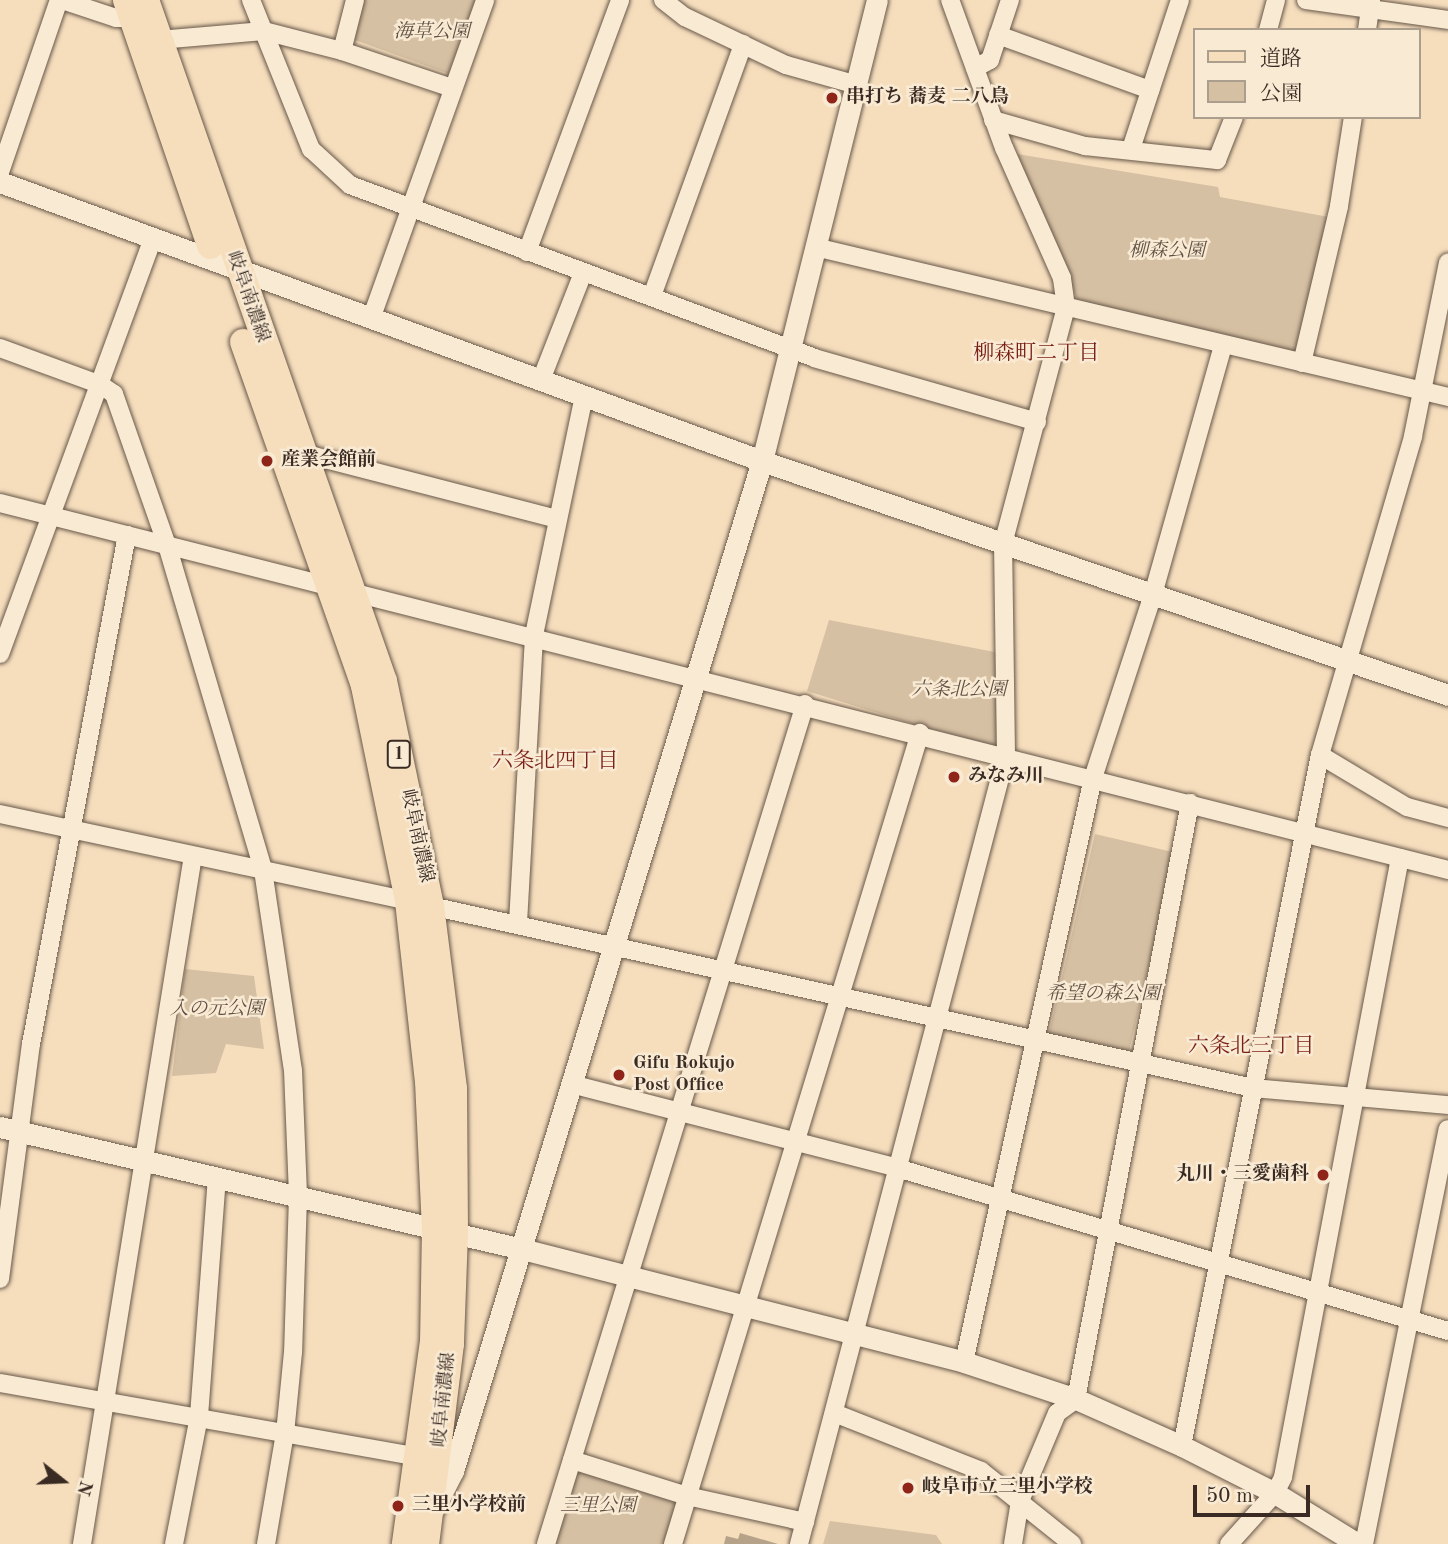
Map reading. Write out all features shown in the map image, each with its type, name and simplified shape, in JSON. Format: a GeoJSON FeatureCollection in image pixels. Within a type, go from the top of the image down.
{"type":"FeatureCollection","features":[{"type":"Feature","properties":{"kind":"main road","name":"岐阜南濃線"},"geometry":{"type":"LineString","coordinates":[[134,6],[159,40],[226,265],[302,453],[341,589]]}},
{"type":"Feature","properties":{"kind":"main road","name":"岐阜南濃線"},"geometry":{"type":"LineString","coordinates":[[134,6],[341,589],[384,681],[419,904],[454,1090],[445,1231],[420,1457],[405,1544]]}},
{"type":"Feature","properties":{"kind":"main road","name":"岐阜南濃線"},"geometry":{"type":"LineString","coordinates":[[426,1544],[432,1513],[451,1344],[445,1231]]}},
{"type":"Feature","properties":{"kind":"street"},"geometry":{"type":"LineString","coordinates":[[0,172],[60,0],[116,18],[134,6]]}},
{"type":"Feature","properties":{"kind":"street"},"geometry":{"type":"LineString","coordinates":[[251,0],[311,149],[350,185],[790,349],[1037,422]]}},
{"type":"Feature","properties":{"kind":"street"},"geometry":{"type":"LineString","coordinates":[[342,51],[355,0]]}},
{"type":"Feature","properties":{"kind":"street"},"geometry":{"type":"LineString","coordinates":[[371,319],[485,0]]}},
{"type":"Feature","properties":{"kind":"street"},"geometry":{"type":"LineString","coordinates":[[527,252],[620,0]]}},
{"type":"Feature","properties":{"kind":"street"},"geometry":{"type":"LineString","coordinates":[[663,0],[685,16],[786,65],[857,85]]}},
{"type":"Feature","properties":{"kind":"street"},"geometry":{"type":"LineString","coordinates":[[432,1513],[453,1471],[762,461],[877,0]]}},
{"type":"Feature","properties":{"kind":"street"},"geometry":{"type":"LineString","coordinates":[[799,1544],[1006,755],[1003,544],[1066,307],[1062,278],[993,121],[950,0]]}},
{"type":"Feature","properties":{"kind":"street"},"geometry":{"type":"LineString","coordinates":[[975,68],[990,60],[1010,0]]}},
{"type":"Feature","properties":{"kind":"street"},"geometry":{"type":"LineString","coordinates":[[1131,149],[1180,0]]}},
{"type":"Feature","properties":{"kind":"street"},"geometry":{"type":"LineString","coordinates":[[1269,28],[1276,0]]}},
{"type":"Feature","properties":{"kind":"street"},"geometry":{"type":"LineString","coordinates":[[1306,0],[1371,4],[1448,20]]}},
{"type":"Feature","properties":{"kind":"street"},"geometry":{"type":"LineString","coordinates":[[1367,28],[1371,4]]}},
{"type":"Feature","properties":{"kind":"street"},"geometry":{"type":"LineString","coordinates":[[159,40],[264,31],[342,51],[452,88]]}},
{"type":"Feature","properties":{"kind":"street"},"geometry":{"type":"LineString","coordinates":[[998,36],[1150,90]]}},
{"type":"Feature","properties":{"kind":"street"},"geometry":{"type":"LineString","coordinates":[[652,296],[743,44]]}},
{"type":"Feature","properties":{"kind":"street"},"geometry":{"type":"LineString","coordinates":[[993,121],[1085,146],[1217,160],[1233,119]]}},
{"type":"Feature","properties":{"kind":"street"},"geometry":{"type":"LineString","coordinates":[[1302,363],[1339,206],[1353,119]]}},
{"type":"Feature","properties":{"kind":"street"},"geometry":{"type":"LineString","coordinates":[[0,182],[762,461],[1003,544],[1154,591],[1448,695]]}},
{"type":"Feature","properties":{"kind":"street"},"geometry":{"type":"LineString","coordinates":[[0,653],[153,239]]}},
{"type":"Feature","properties":{"kind":"street"},"geometry":{"type":"LineString","coordinates":[[815,247],[1448,397]]}},
{"type":"Feature","properties":{"kind":"street"},"geometry":{"type":"LineString","coordinates":[[1182,1446],[1320,755],[1424,391],[1448,267]]}},
{"type":"Feature","properties":{"kind":"street"},"geometry":{"type":"LineString","coordinates":[[541,380],[583,273]]}},
{"type":"Feature","properties":{"kind":"street"},"geometry":{"type":"LineString","coordinates":[[964,1362],[1093,778],[1154,591],[1223,345]]}},
{"type":"Feature","properties":{"kind":"street"},"geometry":{"type":"LineString","coordinates":[[0,348],[101,385],[114,394],[167,545],[263,870],[291,1056],[298,1196],[285,1433],[266,1544]]}},
{"type":"Feature","properties":{"kind":"street"},"geometry":{"type":"LineString","coordinates":[[518,922],[534,635],[584,396]]}},
{"type":"Feature","properties":{"kind":"street"},"geometry":{"type":"LineString","coordinates":[[302,453],[558,519]]}},
{"type":"Feature","properties":{"kind":"street"},"geometry":{"type":"LineString","coordinates":[[0,503],[696,676],[1448,870]]}},
{"type":"Feature","properties":{"kind":"street"},"geometry":{"type":"LineString","coordinates":[[0,1279],[10,1129],[31,1044],[73,831],[127,535]]}},
{"type":"Feature","properties":{"kind":"street"},"geometry":{"type":"LineString","coordinates":[[546,1544],[631,1276],[805,704]]}},
{"type":"Feature","properties":{"kind":"street"},"geometry":{"type":"LineString","coordinates":[[673,1544],[920,733]]}},
{"type":"Feature","properties":{"kind":"street"},"geometry":{"type":"LineString","coordinates":[[1320,755],[1407,807],[1448,818]]}},
{"type":"Feature","properties":{"kind":"street"},"geometry":{"type":"LineString","coordinates":[[1013,1544],[1020,1501],[1057,1413],[1076,1399],[1143,1063],[1191,803]]}},
{"type":"Feature","properties":{"kind":"street"},"geometry":{"type":"LineString","coordinates":[[0,814],[419,904],[518,922],[724,971],[1253,1087],[1448,1105]]}},
{"type":"Feature","properties":{"kind":"street"},"geometry":{"type":"LineString","coordinates":[[82,1544],[193,856]]}},
{"type":"Feature","properties":{"kind":"street"},"geometry":{"type":"LineString","coordinates":[[1229,1544],[1275,1493],[1283,1477],[1399,858]]}},
{"type":"Feature","properties":{"kind":"street"},"geometry":{"type":"LineString","coordinates":[[570,1084],[897,1168],[1410,1322],[1448,1331]]}},
{"type":"Feature","properties":{"kind":"street"},"geometry":{"type":"LineString","coordinates":[[10,1129],[522,1249],[964,1362],[1076,1399],[1182,1446],[1275,1493],[1359,1544]]}},
{"type":"Feature","properties":{"kind":"street"},"geometry":{"type":"LineString","coordinates":[[1364,1544],[1448,1129]]}},
{"type":"Feature","properties":{"kind":"street"},"geometry":{"type":"LineString","coordinates":[[174,1544],[199,1416],[217,1177]]}},
{"type":"Feature","properties":{"kind":"street"},"geometry":{"type":"LineString","coordinates":[[0,1383],[420,1457]]}},
{"type":"Feature","properties":{"kind":"street"},"geometry":{"type":"LineString","coordinates":[[834,1413],[981,1471],[1020,1501],[1053,1533],[1072,1544]]}},
{"type":"Feature","properties":{"kind":"street"},"geometry":{"type":"LineString","coordinates":[[572,1460],[687,1496],[805,1522]]}},
{"type":"Feature","properties":{"kind":"green space","name":"海草公園"},"geometry":{"type":"Polygon","coordinates":[[[363,0],[479,0],[452,75],[352,39],[363,0]]]}},
{"type":"Feature","properties":{"kind":"green space","name":"柳森公園"},"geometry":{"type":"Polygon","coordinates":[[[1017,154],[1218,187],[1220,197],[1329,217],[1297,357],[1080,306],[1017,154]]]}},
{"type":"Feature","properties":{"kind":"green space","name":"六条北公園"},"geometry":{"type":"Polygon","coordinates":[[[829,620],[1005,654],[1004,752],[807,691],[829,620]]]}},
{"type":"Feature","properties":{"kind":"green space","name":"希望の森公園"},"geometry":{"type":"Polygon","coordinates":[[[1095,834],[1175,852],[1128,1054],[1048,1036],[1095,834]]]}},
{"type":"Feature","properties":{"kind":"green space","name":"入の元公園"},"geometry":{"type":"Polygon","coordinates":[[[185,969],[254,976],[264,1049],[226,1044],[216,1073],[172,1076],[185,969]]]}},
{"type":"Feature","properties":{"kind":"green space","name":"三里公園"},"geometry":{"type":"Polygon","coordinates":[[[572,1460],[687,1496],[673,1544],[546,1544],[572,1460]]]}},
{"type":"Feature","properties":{"kind":"green space"},"geometry":{"type":"Polygon","coordinates":[[[830,1521],[936,1535],[942,1544],[823,1544],[830,1521]]]}},
{"type":"Feature","properties":{"kind":"shaded area"},"geometry":{"type":"Polygon","coordinates":[[[740,1533],[778,1544],[724,1544],[726,1536],[738,1539],[740,1533]]]}},
{"type":"Feature","properties":{"kind":"place","name":"串打ち 蕎麦 二八鳥"},"geometry":{"type":"Point","coordinates":[832,98]}},
{"type":"Feature","properties":{"kind":"place","name":"産業会館前"},"geometry":{"type":"Point","coordinates":[267,461]}},
{"type":"Feature","properties":{"kind":"place","name":"みなみ川"},"geometry":{"type":"Point","coordinates":[954,777]}},
{"type":"Feature","properties":{"kind":"place","name":"Gifu Rokujo Post Office"},"geometry":{"type":"Point","coordinates":[619,1075]}},
{"type":"Feature","properties":{"kind":"place","name":"丸川・三愛歯科"},"geometry":{"type":"Point","coordinates":[1323,1175]}},
{"type":"Feature","properties":{"kind":"place","name":"岐阜市立三里小学校"},"geometry":{"type":"Point","coordinates":[908,1488]}},
{"type":"Feature","properties":{"kind":"place","name":"三里小学校前"},"geometry":{"type":"Point","coordinates":[398,1506]}},
{"type":"Feature","properties":{"kind":"district","name":"柳森町二丁目"},"geometry":{"type":"Point","coordinates":[1036,354]}},
{"type":"Feature","properties":{"kind":"district","name":"六条北四丁目"},"geometry":{"type":"Point","coordinates":[555,762]}},
{"type":"Feature","properties":{"kind":"district","name":"六条北三丁目"},"geometry":{"type":"Point","coordinates":[1251,1047]}}]}
